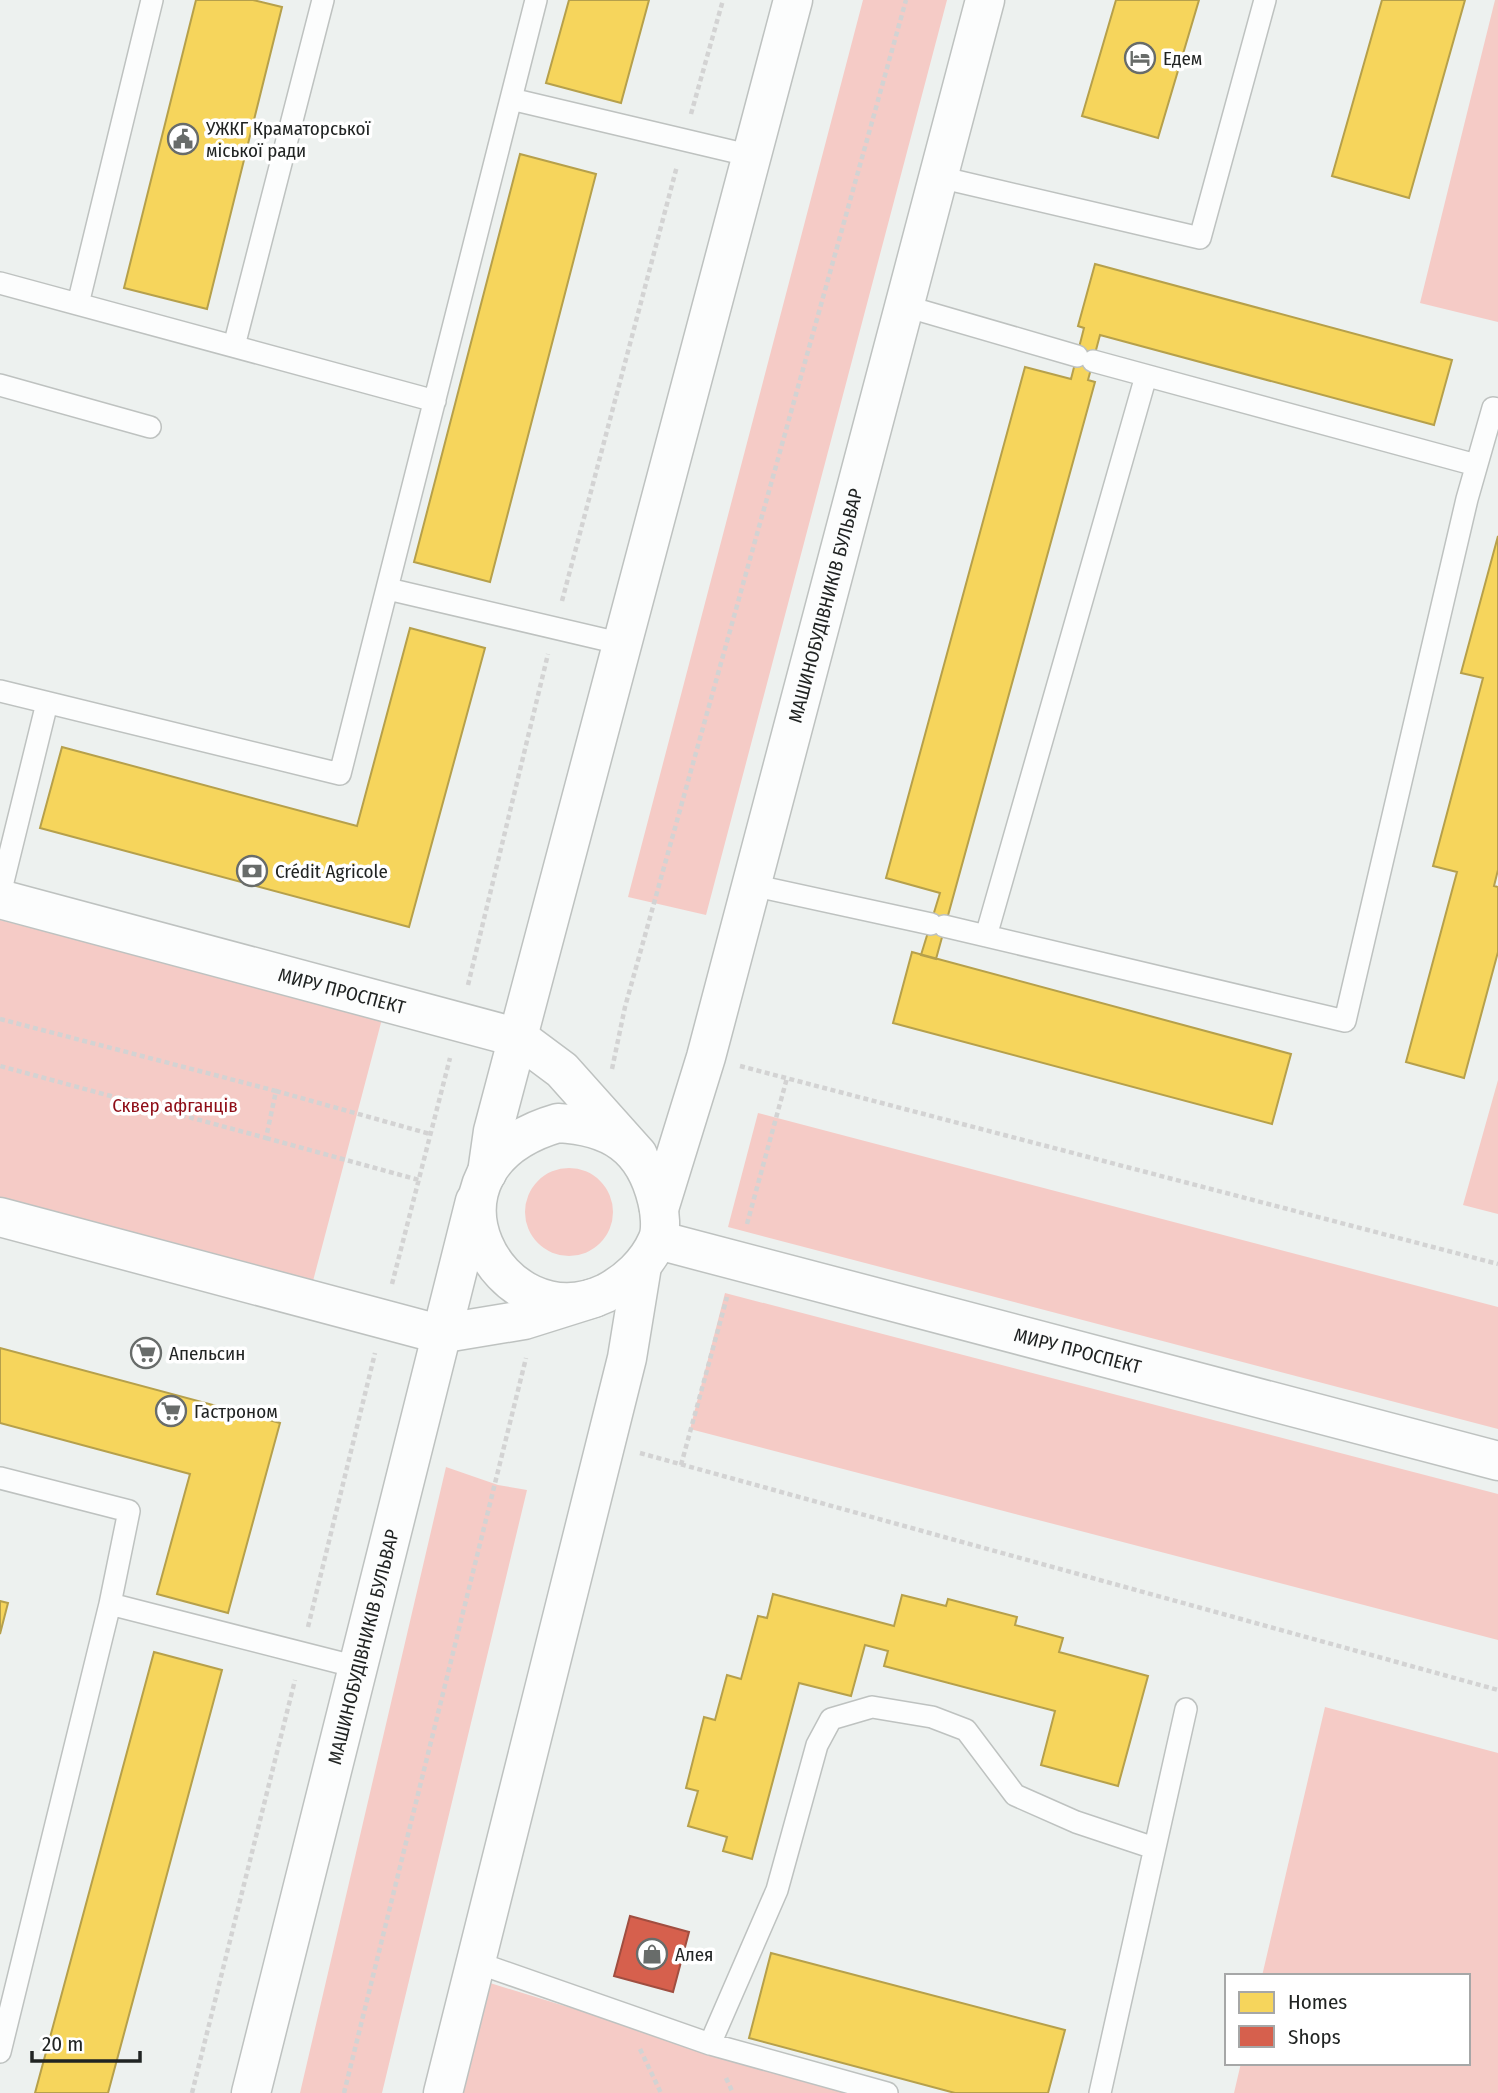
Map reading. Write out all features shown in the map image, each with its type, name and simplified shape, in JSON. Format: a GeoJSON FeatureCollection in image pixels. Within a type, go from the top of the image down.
{"type":"FeatureCollection","features":[{"type":"Feature","properties":{"kind":"street","name":"МАШИНОБУДІВНИКІВ БУЛЬВАР"},"geometry":{"type":"LineString","coordinates":[[251,2093],[439,1334],[481,1187],[493,1131],[793,0]]}},
{"type":"Feature","properties":{"kind":"street","name":"МАШИНОБУДІВНИКІВ БУЛЬВАР"},"geometry":{"type":"LineString","coordinates":[[443,2093],[478,1963],[627,1358],[653,1238],[706,1057],[985,0]]}},
{"type":"Feature","properties":{"kind":"street","name":"МИРУ ПРОСПЕКТ"},"geometry":{"type":"LineString","coordinates":[[0,896],[519,1038],[562,1070],[638,1155]]}},
{"type":"Feature","properties":{"kind":"street"},"geometry":{"type":"LineString","coordinates":[[0,1217],[439,1334],[524,1320],[594,1298],[620,1285],[653,1238],[653,1181],[638,1155],[616,1136],[589,1124],[558,1122],[529,1131],[505,1148],[481,1187],[478,1232],[491,1259],[511,1282],[536,1296],[565,1302],[594,1298]]}},
{"type":"Feature","properties":{"kind":"street","name":"МИРУ ПРОСПЕКТ"},"geometry":{"type":"LineString","coordinates":[[653,1238],[1498,1461]]}},
{"type":"Feature","properties":{"kind":"lane"},"geometry":{"type":"LineString","coordinates":[[78,304],[152,0]]}},
{"type":"Feature","properties":{"kind":"lane"},"geometry":{"type":"LineString","coordinates":[[234,346],[323,0]]}},
{"type":"Feature","properties":{"kind":"lane"},"geometry":{"type":"LineString","coordinates":[[0,691],[340,774],[536,0]]}},
{"type":"Feature","properties":{"kind":"lane"},"geometry":{"type":"LineString","coordinates":[[939,177],[1200,238],[1265,0]]}},
{"type":"Feature","properties":{"kind":"lane"},"geometry":{"type":"LineString","coordinates":[[511,99],[752,156]]}},
{"type":"Feature","properties":{"kind":"lane"},"geometry":{"type":"LineString","coordinates":[[0,283],[435,401]]}},
{"type":"Feature","properties":{"kind":"lane"},"geometry":{"type":"LineString","coordinates":[[905,306],[1146,376],[1476,465]]}},
{"type":"Feature","properties":{"kind":"lane"},"geometry":{"type":"LineString","coordinates":[[986,936],[1146,376]]}},
{"type":"Feature","properties":{"kind":"lane"},"geometry":{"type":"LineString","coordinates":[[0,385],[150,427]]}},
{"type":"Feature","properties":{"kind":"lane"},"geometry":{"type":"LineString","coordinates":[[752,885],[986,936],[1345,1021],[1476,465],[1493,408],[1498,409]]}},
{"type":"Feature","properties":{"kind":"lane"},"geometry":{"type":"LineString","coordinates":[[388,589],[623,644]]}},
{"type":"Feature","properties":{"kind":"lane"},"geometry":{"type":"LineString","coordinates":[[0,896],[47,703]]}},
{"type":"Feature","properties":{"kind":"lane"},"geometry":{"type":"LineString","coordinates":[[0,1478],[128,1511],[110,1604],[0,2052]]}},
{"type":"Feature","properties":{"kind":"lane"},"geometry":{"type":"LineString","coordinates":[[110,1604],[357,1667]]}},
{"type":"Feature","properties":{"kind":"lane"},"geometry":{"type":"LineString","coordinates":[[710,2044],[777,1890],[817,1745],[831,1719],[872,1707],[932,1717],[966,1730],[1015,1795],[1076,1822],[1154,1848]]}},
{"type":"Feature","properties":{"kind":"lane"},"geometry":{"type":"LineString","coordinates":[[1100,2093],[1186,1709]]}},
{"type":"Feature","properties":{"kind":"lane"},"geometry":{"type":"LineString","coordinates":[[478,1963],[710,2044],[887,2093]]}},
{"type":"Feature","properties":{"kind":"path"},"geometry":{"type":"LineString","coordinates":[[609,1082],[625,1007],[906,0]]}},
{"type":"Feature","properties":{"kind":"path"},"geometry":{"type":"LineString","coordinates":[[0,1019],[276,1091],[430,1135]]}},
{"type":"Feature","properties":{"kind":"path"},"geometry":{"type":"LineString","coordinates":[[706,1057],[1498,1264]]}},
{"type":"Feature","properties":{"kind":"path"},"geometry":{"type":"LineString","coordinates":[[0,1066],[419,1180]]}},
{"type":"Feature","properties":{"kind":"path"},"geometry":{"type":"LineString","coordinates":[[266,1138],[276,1091]]}},
{"type":"Feature","properties":{"kind":"path"},"geometry":{"type":"LineString","coordinates":[[344,2093],[529,1346]]}},
{"type":"Feature","properties":{"kind":"path"},"geometry":{"type":"LineString","coordinates":[[605,1444],[1498,1690]]}},
{"type":"Feature","properties":{"kind":"green space"},"geometry":{"type":"Polygon","coordinates":[[[863,0],[947,0],[706,915],[628,897],[863,0]]]}},
{"type":"Feature","properties":{"kind":"green space"},"geometry":{"type":"Polygon","coordinates":[[[1495,0],[1498,0],[1498,322],[1420,303],[1495,0]]]}},
{"type":"Feature","properties":{"kind":"green space","name":"Сквер афганців"},"geometry":{"type":"Polygon","coordinates":[[[0,920],[382,1019],[313,1281],[0,1199],[0,920]]]}},
{"type":"Feature","properties":{"kind":"green space"},"geometry":{"type":"Polygon","coordinates":[[[1498,1080],[1498,1214],[1463,1205],[1498,1080]]]}},
{"type":"Feature","properties":{"kind":"green space"},"geometry":{"type":"Polygon","coordinates":[[[758,1113],[1498,1307],[1498,1429],[728,1227],[758,1113]]]}},
{"type":"Feature","properties":{"kind":"green space"},"geometry":{"type":"Polygon","coordinates":[[[569,1168],[586,1171],[600,1181],[610,1195],[613,1212],[610,1229],[600,1243],[586,1253],[569,1256],[552,1253],[538,1243],[528,1229],[525,1212],[528,1195],[538,1181],[552,1171],[569,1168]]]}},
{"type":"Feature","properties":{"kind":"green space"},"geometry":{"type":"Polygon","coordinates":[[[725,1293],[1498,1494],[1498,1640],[690,1429],[725,1293]]]}},
{"type":"Feature","properties":{"kind":"green space"},"geometry":{"type":"Polygon","coordinates":[[[446,1467],[498,1485],[527,1490],[382,2093],[300,2093],[446,1467]]]}},
{"type":"Feature","properties":{"kind":"green space"},"geometry":{"type":"Polygon","coordinates":[[[1325,1707],[1498,1753],[1498,2093],[1234,2093],[1241,2065],[1470,2065],[1470,1974],[1262,1974],[1325,1707]]]}},
{"type":"Feature","properties":{"kind":"green space"},"geometry":{"type":"Polygon","coordinates":[[[490,1983],[847,2093],[460,2093],[490,1983]]]}},
{"type":"Feature","properties":{"kind":"building: Homes"},"geometry":{"type":"Polygon","coordinates":[[[196,0],[253,0],[282,7],[207,309],[124,288],[196,0]]]}},
{"type":"Feature","properties":{"kind":"building: Homes"},"geometry":{"type":"Polygon","coordinates":[[[569,0],[649,0],[621,103],[546,83],[569,0]]]}},
{"type":"Feature","properties":{"kind":"building: Homes","name":"Едем"},"geometry":{"type":"Polygon","coordinates":[[[1116,0],[1199,0],[1158,138],[1082,116],[1116,0]]]}},
{"type":"Feature","properties":{"kind":"building: Homes"},"geometry":{"type":"Polygon","coordinates":[[[1382,0],[1465,0],[1409,198],[1332,176],[1382,0]]]}},
{"type":"Feature","properties":{"kind":"building: Homes"},"geometry":{"type":"Polygon","coordinates":[[[520,154],[596,174],[490,582],[414,562],[520,154]]]}},
{"type":"Feature","properties":{"kind":"building: Homes"},"geometry":{"type":"Polygon","coordinates":[[[1095,264],[1452,360],[1434,425],[1100,335],[1088,380],[1095,382],[936,959],[921,955],[940,893],[886,878],[1025,367],[1071,379],[1084,328],[1078,326],[1095,264]]]}},
{"type":"Feature","properties":{"kind":"building: Homes"},"geometry":{"type":"Polygon","coordinates":[[[1498,536],[1498,870],[1494,886],[1498,887],[1498,952],[1464,1078],[1406,1062],[1457,872],[1433,866],[1483,678],[1461,673],[1498,536]]]}},
{"type":"Feature","properties":{"kind":"building: Homes"},"geometry":{"type":"Polygon","coordinates":[[[410,628],[485,648],[409,927],[40,828],[62,747],[357,826],[410,628]]]}},
{"type":"Feature","properties":{"kind":"building: Homes"},"geometry":{"type":"Polygon","coordinates":[[[912,952],[1291,1054],[1272,1124],[893,1023],[912,952]]]}},
{"type":"Feature","properties":{"kind":"building: Homes"},"geometry":{"type":"Polygon","coordinates":[[[0,1348],[280,1423],[228,1613],[157,1594],[190,1474],[0,1423],[0,1348]]]}},
{"type":"Feature","properties":{"kind":"building: Homes"},"geometry":{"type":"Polygon","coordinates":[[[773,1594],[894,1626],[902,1595],[946,1606],[948,1599],[1017,1617],[1015,1625],[1063,1638],[1059,1652],[1148,1676],[1118,1786],[1041,1765],[1055,1711],[884,1666],[888,1651],[865,1645],[851,1696],[799,1683],[752,1859],[723,1851],[727,1837],[688,1826],[698,1791],[686,1788],[704,1717],[715,1720],[727,1675],[741,1679],[758,1616],[767,1618],[773,1594]]]}},
{"type":"Feature","properties":{"kind":"building: Homes"},"geometry":{"type":"Polygon","coordinates":[[[0,1601],[8,1603],[0,1634],[0,1601]]]}},
{"type":"Feature","properties":{"kind":"building: Homes"},"geometry":{"type":"Polygon","coordinates":[[[154,1652],[222,1670],[108,2093],[35,2093],[154,1652]]]}},
{"type":"Feature","properties":{"kind":"building: Homes"},"geometry":{"type":"Polygon","coordinates":[[[771,1953],[1065,2030],[1048,2093],[955,2093],[749,2038],[771,1953]]]}},
{"type":"Feature","properties":{"kind":"building: Shops","name":"Алея"},"geometry":{"type":"Polygon","coordinates":[[[630,1916],[689,1932],[673,1992],[614,1976],[630,1916]]]}},
{"type":"Feature","properties":{"kind":"place","name":"Едем"},"geometry":{"type":"Point","coordinates":[1140,58]}},
{"type":"Feature","properties":{"kind":"place","name":"УЖКГ Краматорської міської ради"},"geometry":{"type":"Point","coordinates":[183,139]}},
{"type":"Feature","properties":{"kind":"place","name":"Crédit Agricole"},"geometry":{"type":"Point","coordinates":[252,871]}},
{"type":"Feature","properties":{"kind":"place","name":"Апельсин"},"geometry":{"type":"Point","coordinates":[146,1353]}},
{"type":"Feature","properties":{"kind":"place","name":"Гастроном"},"geometry":{"type":"Point","coordinates":[171,1411]}},
{"type":"Feature","properties":{"kind":"place","name":"Алея"},"geometry":{"type":"Point","coordinates":[652,1954]}}]}
